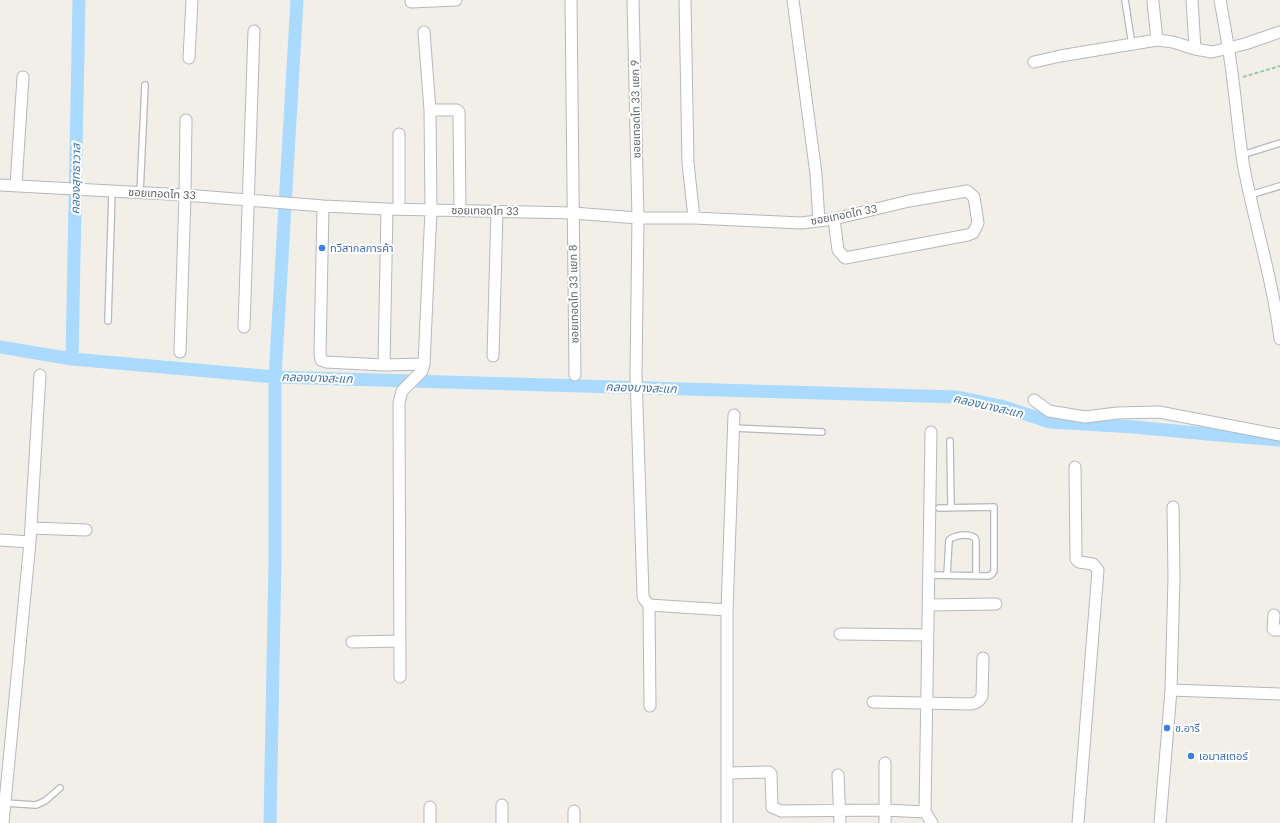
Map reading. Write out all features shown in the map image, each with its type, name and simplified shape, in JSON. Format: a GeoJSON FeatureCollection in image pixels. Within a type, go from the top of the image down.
{"type":"FeatureCollection","features":[{"type":"Feature","properties":{"kind":"street"},"geometry":{"type":"LineString","coordinates":[[189,58],[192,0]]}},
{"type":"Feature","properties":{"kind":"street"},"geometry":{"type":"LineString","coordinates":[[411,2],[456,0]]}},
{"type":"Feature","properties":{"kind":"street","name":"ซอยเทอดไท 33 แยก 8"},"geometry":{"type":"LineString","coordinates":[[571,0],[575,375]]}},
{"type":"Feature","properties":{"kind":"street","name":"ซอยเทอดไท 33 แยก 9"},"geometry":{"type":"LineString","coordinates":[[633,0],[638,218],[636,375],[643,595],[644,599],[650,605]]}},
{"type":"Feature","properties":{"kind":"street"},"geometry":{"type":"LineString","coordinates":[[685,0],[688,163],[694,218]]}},
{"type":"Feature","properties":{"kind":"street"},"geometry":{"type":"LineString","coordinates":[[793,0],[816,174],[819,221]]}},
{"type":"Feature","properties":{"kind":"street"},"geometry":{"type":"LineString","coordinates":[[1192,0],[1195,49]]}},
{"type":"Feature","properties":{"kind":"street"},"geometry":{"type":"LineString","coordinates":[[1220,0],[1229,48],[1242,155],[1271,281],[1279,322],[1280,339]]}},
{"type":"Feature","properties":{"kind":"street"},"geometry":{"type":"LineString","coordinates":[[1153,2],[1157,40]]}},
{"type":"Feature","properties":{"kind":"street"},"geometry":{"type":"LineString","coordinates":[[244,327],[254,30]]}},
{"type":"Feature","properties":{"kind":"street"},"geometry":{"type":"LineString","coordinates":[[400,677],[399,403],[402,391],[423,368],[431,210],[430,110],[424,32]]}},
{"type":"Feature","properties":{"kind":"street"},"geometry":{"type":"LineString","coordinates":[[1034,62],[1060,56],[1157,40],[1173,42],[1195,49],[1212,52],[1245,44],[1280,32]]}},
{"type":"Feature","properties":{"kind":"street"},"geometry":{"type":"LineString","coordinates":[[16,185],[23,78]]}},
{"type":"Feature","properties":{"kind":"street"},"geometry":{"type":"LineString","coordinates":[[430,110],[453,109],[459,112],[460,211]]}},
{"type":"Feature","properties":{"kind":"street"},"geometry":{"type":"LineString","coordinates":[[180,352],[186,120]]}},
{"type":"Feature","properties":{"kind":"street"},"geometry":{"type":"LineString","coordinates":[[399,134],[399,209]]}},
{"type":"Feature","properties":{"kind":"street","name":"ซอยเทอดไท 33"},"geometry":{"type":"LineString","coordinates":[[0,185],[185,195],[323,206],[387,209],[573,213],[638,218],[694,218],[800,223],[834,219],[909,201],[967,191],[974,197],[978,223],[973,233],[968,235],[845,258],[838,250],[834,219]]}},
{"type":"Feature","properties":{"kind":"street"},"geometry":{"type":"LineString","coordinates":[[323,206],[321,360],[326,362],[384,364],[423,368]]}},
{"type":"Feature","properties":{"kind":"street"},"geometry":{"type":"LineString","coordinates":[[384,364],[387,209]]}},
{"type":"Feature","properties":{"kind":"street"},"geometry":{"type":"LineString","coordinates":[[493,356],[497,212]]}},
{"type":"Feature","properties":{"kind":"street"},"geometry":{"type":"LineString","coordinates":[[3,823],[30,542],[40,375]]}},
{"type":"Feature","properties":{"kind":"street"},"geometry":{"type":"LineString","coordinates":[[1034,400],[1049,410],[1085,417],[1117,413],[1159,412],[1280,435]]}},
{"type":"Feature","properties":{"kind":"street"},"geometry":{"type":"LineString","coordinates":[[727,823],[727,610],[734,415]]}},
{"type":"Feature","properties":{"kind":"street"},"geometry":{"type":"LineString","coordinates":[[931,432],[925,812],[932,823]]}},
{"type":"Feature","properties":{"kind":"street"},"geometry":{"type":"LineString","coordinates":[[1075,467],[1076,559],[1079,562],[1093,564],[1098,570],[1078,823]]}},
{"type":"Feature","properties":{"kind":"street"},"geometry":{"type":"LineString","coordinates":[[1160,823],[1171,690],[1174,578],[1173,507]]}},
{"type":"Feature","properties":{"kind":"street"},"geometry":{"type":"LineString","coordinates":[[31,528],[86,530]]}},
{"type":"Feature","properties":{"kind":"street"},"geometry":{"type":"LineString","coordinates":[[0,540],[30,542]]}},
{"type":"Feature","properties":{"kind":"street"},"geometry":{"type":"LineString","coordinates":[[928,605],[996,604]]}},
{"type":"Feature","properties":{"kind":"street"},"geometry":{"type":"LineString","coordinates":[[650,706],[650,605],[727,610]]}},
{"type":"Feature","properties":{"kind":"street"},"geometry":{"type":"LineString","coordinates":[[1274,615],[1273,629],[1280,630]]}},
{"type":"Feature","properties":{"kind":"street"},"geometry":{"type":"LineString","coordinates":[[840,634],[928,635]]}},
{"type":"Feature","properties":{"kind":"street"},"geometry":{"type":"LineString","coordinates":[[352,642],[399,641]]}},
{"type":"Feature","properties":{"kind":"street"},"geometry":{"type":"LineString","coordinates":[[873,702],[970,704],[980,701],[983,690],[983,658]]}},
{"type":"Feature","properties":{"kind":"street"},"geometry":{"type":"LineString","coordinates":[[1171,690],[1280,694]]}},
{"type":"Feature","properties":{"kind":"street"},"geometry":{"type":"LineString","coordinates":[[885,763],[885,823]]}},
{"type":"Feature","properties":{"kind":"street"},"geometry":{"type":"LineString","coordinates":[[726,773],[769,772],[772,774],[772,807],[777,810],[885,810],[925,812]]}},
{"type":"Feature","properties":{"kind":"street"},"geometry":{"type":"LineString","coordinates":[[838,775],[840,823]]}},
{"type":"Feature","properties":{"kind":"street"},"geometry":{"type":"LineString","coordinates":[[502,805],[502,823]]}},
{"type":"Feature","properties":{"kind":"street"},"geometry":{"type":"LineString","coordinates":[[430,807],[430,823]]}},
{"type":"Feature","properties":{"kind":"street"},"geometry":{"type":"LineString","coordinates":[[574,811],[574,823]]}},
{"type":"Feature","properties":{"kind":"lane"},"geometry":{"type":"LineString","coordinates":[[1124,0],[1132,45]]}},
{"type":"Feature","properties":{"kind":"lane"},"geometry":{"type":"LineString","coordinates":[[140,193],[145,85]]}},
{"type":"Feature","properties":{"kind":"lane"},"geometry":{"type":"LineString","coordinates":[[1242,155],[1280,142]]}},
{"type":"Feature","properties":{"kind":"lane"},"geometry":{"type":"LineString","coordinates":[[1250,195],[1280,186]]}},
{"type":"Feature","properties":{"kind":"lane"},"geometry":{"type":"LineString","coordinates":[[108,321],[112,191]]}},
{"type":"Feature","properties":{"kind":"lane"},"geometry":{"type":"LineString","coordinates":[[733,428],[822,432]]}},
{"type":"Feature","properties":{"kind":"lane"},"geometry":{"type":"LineString","coordinates":[[950,441],[951,507]]}},
{"type":"Feature","properties":{"kind":"lane"},"geometry":{"type":"LineString","coordinates":[[929,575],[989,576],[994,571],[995,509],[992,506],[939,508]]}},
{"type":"Feature","properties":{"kind":"lane"},"geometry":{"type":"LineString","coordinates":[[947,575],[949,540],[954,536],[971,536],[975,538],[976,541],[976,576]]}},
{"type":"Feature","properties":{"kind":"lane"},"geometry":{"type":"LineString","coordinates":[[5,803],[36,804],[45,801],[60,788]]}},
{"type":"Feature","properties":{"kind":"path"},"geometry":{"type":"LineString","coordinates":[[1233,80],[1280,66]]}},
{"type":"Feature","properties":{"kind":"waterway","name":"คลองสุทธาวาส"},"geometry":{"type":"LineString","coordinates":[[72,359],[79,0]]}},
{"type":"Feature","properties":{"kind":"waterway"},"geometry":{"type":"LineString","coordinates":[[270,823],[275,561],[275,377],[297,0]]}},
{"type":"Feature","properties":{"kind":"waterway","name":"คลองบางสะแก"},"geometry":{"type":"LineString","coordinates":[[0,347],[72,359],[275,377],[957,397],[1001,406],[1050,422],[1134,427],[1280,440]]}},
{"type":"Feature","properties":{"kind":"place","name":"ทวีสากลการค้า"},"geometry":{"type":"Point","coordinates":[322,248]}},
{"type":"Feature","properties":{"kind":"place","name":"ช.อารี"},"geometry":{"type":"Point","coordinates":[1167,728]}},
{"type":"Feature","properties":{"kind":"place","name":"เอมาสเตอร์"},"geometry":{"type":"Point","coordinates":[1191,756]}}]}
